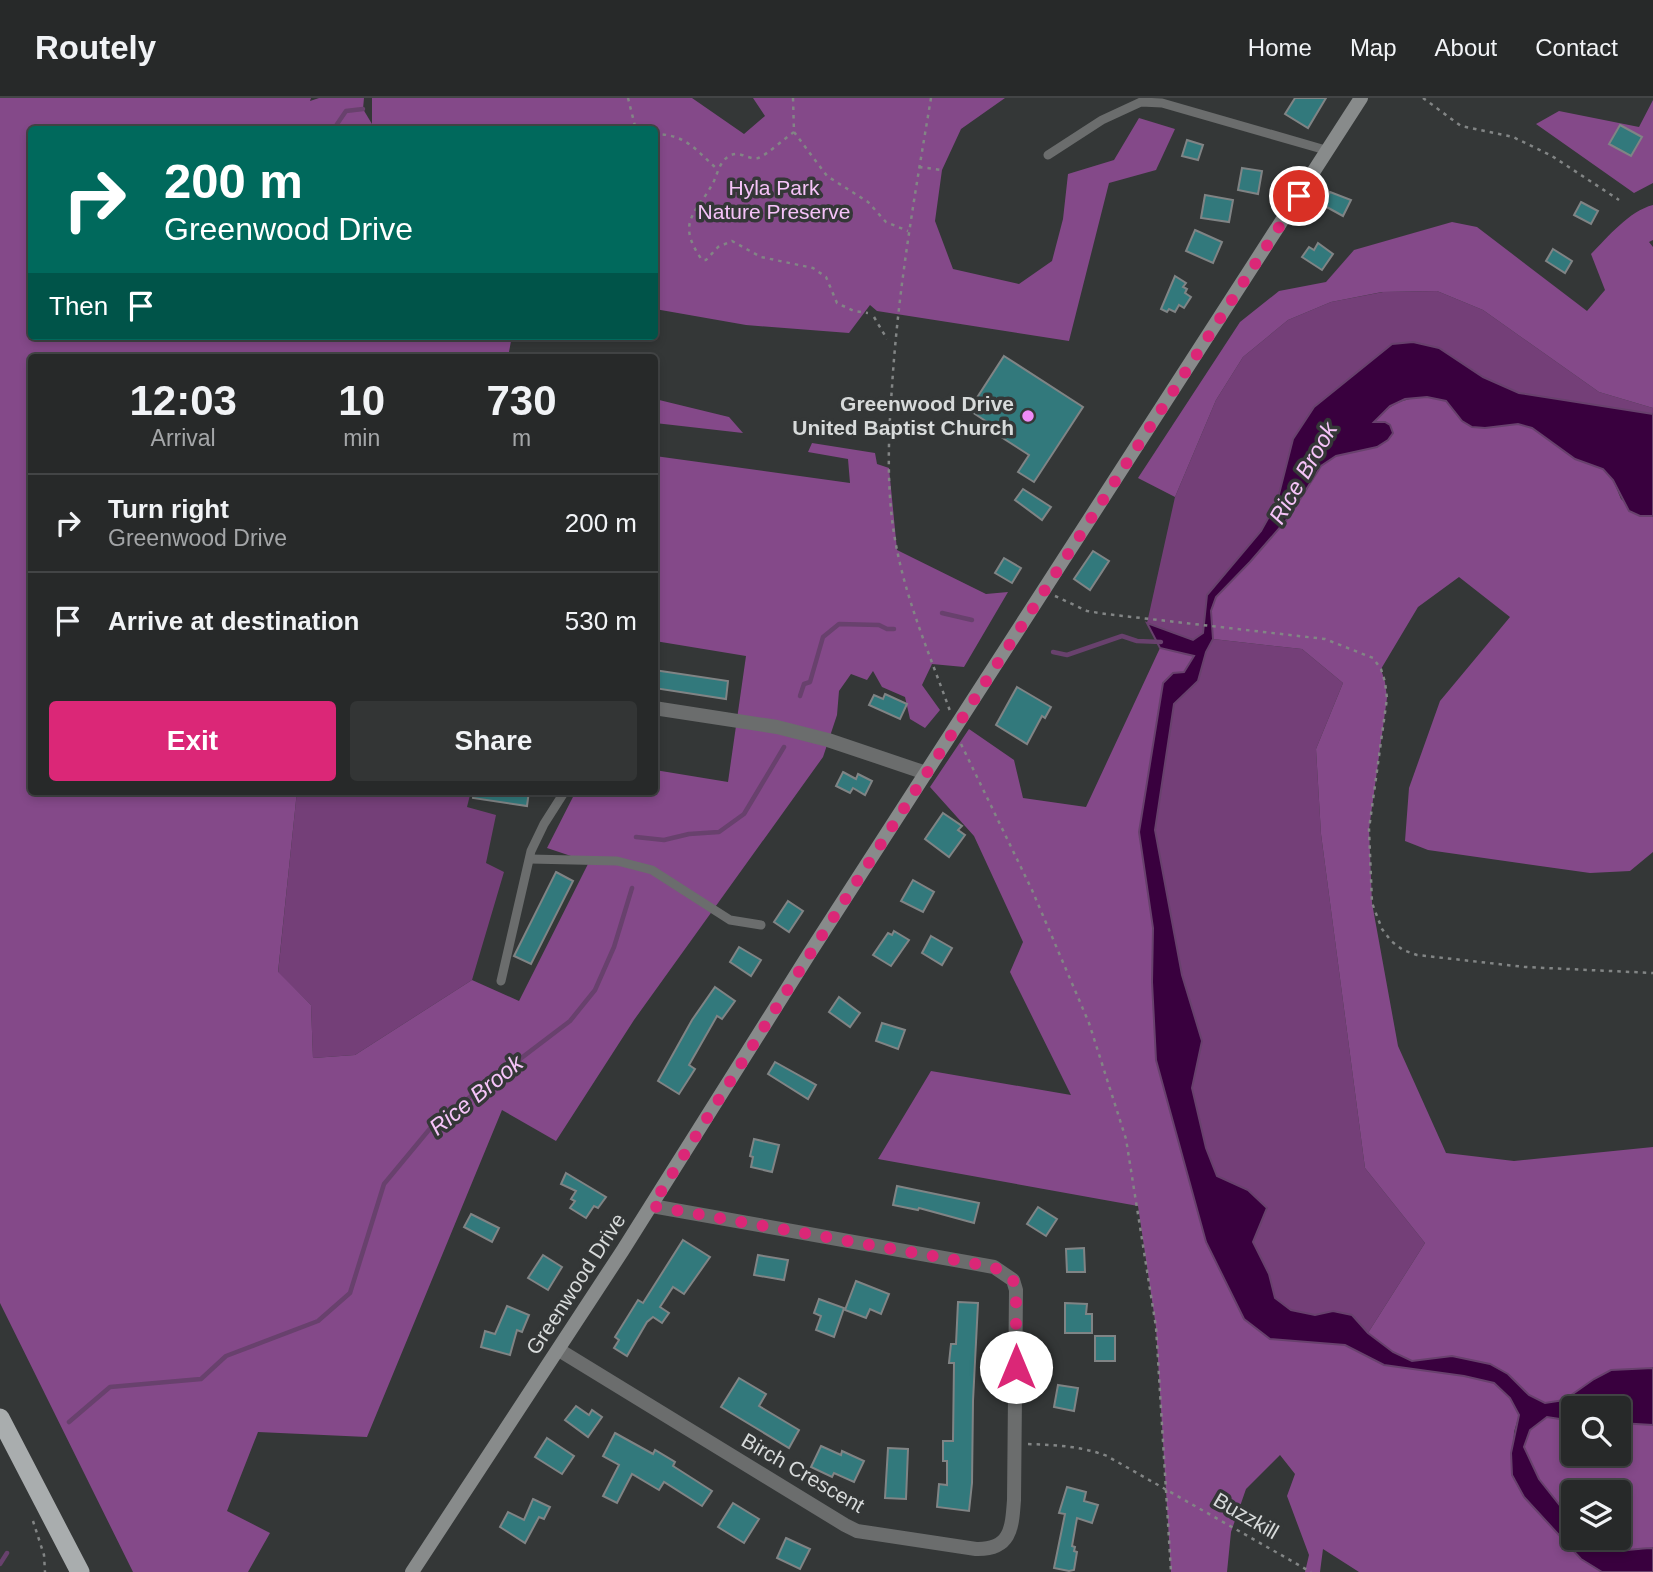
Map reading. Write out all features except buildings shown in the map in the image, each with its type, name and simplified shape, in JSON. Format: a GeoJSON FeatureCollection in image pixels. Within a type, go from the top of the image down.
{"type":"FeatureCollection","features":[{"type":"Feature","properties":{"kind":"highway"},"geometry":{"type":"LineString","coordinates":[[0,1418],[80,1572]]}},
{"type":"Feature","properties":{"kind":"main road","name":"Greenwood Drive"},"geometry":{"type":"LineString","coordinates":[[412,1572],[652,1206],[926,773],[1362,98]]}},
{"type":"Feature","properties":{"kind":"street"},"geometry":{"type":"LineString","coordinates":[[658,709],[777,727],[828,740],[926,773]]}},
{"type":"Feature","properties":{"kind":"street","name":"Birch Crescent"},"geometry":{"type":"LineString","coordinates":[[559,1350],[845,1525],[870,1534],[988,1550],[999,1546],[1007,1537],[1012,1525],[1015,1443],[1016,1290],[1013,1280],[994,1267],[652,1206]]}},
{"type":"Feature","properties":{"kind":"lane"},"geometry":{"type":"LineString","coordinates":[[1048,155],[1102,120],[1141,102],[1163,103],[1329,150]]}},
{"type":"Feature","properties":{"kind":"lane"},"geometry":{"type":"LineString","coordinates":[[501,981],[530,859],[544,824],[562,795]]}},
{"type":"Feature","properties":{"kind":"lane"},"geometry":{"type":"LineString","coordinates":[[530,859],[617,861],[652,870],[730,919],[761,925]]}},
{"type":"Feature","properties":{"kind":"path"},"geometry":{"type":"LineString","coordinates":[[628,98],[635,126]]}},
{"type":"Feature","properties":{"kind":"path"},"geometry":{"type":"LineString","coordinates":[[793,98],[793,132],[827,176],[868,202],[886,222],[909,232]]}},
{"type":"Feature","properties":{"kind":"path"},"geometry":{"type":"LineString","coordinates":[[931,98],[897,313],[888,439],[897,550],[915,613],[949,709]]}},
{"type":"Feature","properties":{"kind":"path"},"geometry":{"type":"LineString","coordinates":[[1423,98],[1461,126],[1513,137],[1552,156],[1619,200]]}},
{"type":"Feature","properties":{"kind":"path"},"geometry":{"type":"LineString","coordinates":[[793,132],[758,158],[739,153],[728,156],[717,169],[714,181],[695,207],[689,226],[695,250],[702,260],[706,260],[718,247],[732,241],[761,257],[813,268],[826,277],[837,303],[854,311],[868,313]]}},
{"type":"Feature","properties":{"kind":"path"},"geometry":{"type":"LineString","coordinates":[[658,134],[678,136],[717,169]]}},
{"type":"Feature","properties":{"kind":"path"},"geometry":{"type":"LineString","coordinates":[[919,167],[942,170]]}},
{"type":"Feature","properties":{"kind":"path"},"geometry":{"type":"LineString","coordinates":[[874,317],[887,339]]}},
{"type":"Feature","properties":{"kind":"path"},"geometry":{"type":"LineString","coordinates":[[1044,590],[1087,611],[1325,639],[1373,658],[1381,669],[1387,698],[1369,829],[1372,903],[1382,929],[1403,950],[1417,955],[1525,967],[1653,973]]}},
{"type":"Feature","properties":{"kind":"path"},"geometry":{"type":"LineString","coordinates":[[960,742],[1032,890],[1089,1023],[1126,1139],[1156,1327],[1171,1572]]}},
{"type":"Feature","properties":{"kind":"path","name":"Buzzkill"},"geometry":{"type":"LineString","coordinates":[[1015,1443],[1088,1448],[1107,1456],[1311,1572]]}},
{"type":"Feature","properties":{"kind":"shaded area"},"geometry":{"type":"Polygon","coordinates":[[[1437,291],[1483,310],[1599,392],[1653,408],[1653,416],[1519,393],[1483,377],[1439,348],[1293,439],[1277,502],[1261,531],[1207,595],[1203,633],[1193,640],[1147,623],[1175,497],[1216,400],[1243,357],[1288,320],[1331,302],[1383,292],[1437,291]]]}},
{"type":"Feature","properties":{"kind":"shaded area"},"geometry":{"type":"Polygon","coordinates":[[[1213,639],[1302,649],[1343,683],[1316,749],[1321,834],[1365,1168],[1425,1243],[1368,1333],[1352,1315],[1333,1311],[1315,1315],[1291,1310],[1275,1298],[1269,1274],[1253,1242],[1248,1190],[1217,1176],[1206,1148],[1192,1088],[1202,1041],[1182,975],[1155,830],[1174,704],[1198,681],[1206,652],[1213,639]]]}},
{"type":"Feature","properties":{"kind":"shaded area"},"geometry":{"type":"Polygon","coordinates":[[[297,795],[470,795],[467,807],[496,815],[486,863],[504,872],[472,980],[355,1055],[313,1058],[311,1005],[278,973],[297,795]]]}},
{"type":"Feature","properties":{"kind":"green space","name":"Hyla Park Nature Preserve"},"geometry":{"type":"Polygon","coordinates":[[[0,98],[311,98],[310,101],[319,98],[364,98],[363,109],[372,124],[372,98],[692,98],[744,134],[765,116],[753,98],[1005,98],[961,129],[942,170],[935,221],[953,269],[1019,284],[1052,261],[1063,219],[1068,174],[1114,160],[1139,118],[1175,129],[1156,170],[1109,183],[1069,341],[877,311],[870,305],[849,333],[746,325],[658,310],[658,126],[28,126],[28,340],[511,340],[509,354],[28,354],[28,795],[297,795],[278,972],[311,1005],[313,1058],[355,1055],[472,980],[519,1001],[589,862],[547,848],[574,795],[658,795],[658,770],[728,782],[746,656],[658,641],[658,456],[850,483],[848,459],[808,452],[812,443],[875,453],[877,464],[889,468],[897,550],[986,594],[1008,592],[964,667],[932,664],[922,685],[940,710],[925,728],[910,719],[905,697],[882,687],[873,671],[867,680],[851,674],[839,691],[837,715],[823,757],[634,1020],[556,1141],[502,1110],[367,1437],[258,1432],[227,1511],[270,1533],[248,1572],[133,1572],[0,1303],[0,98]]]}},
{"type":"Feature","properties":{"kind":"green space"},"geometry":{"type":"Polygon","coordinates":[[[1653,100],[1653,183],[1634,193],[1536,124],[1559,111],[1639,127],[1653,100]]]}},
{"type":"Feature","properties":{"kind":"green space"},"geometry":{"type":"Polygon","coordinates":[[[1653,205],[1653,240],[1649,242],[1653,247],[1653,408],[1599,392],[1483,310],[1437,291],[1382,292],[1331,302],[1288,320],[1243,357],[1216,400],[1175,497],[1138,478],[1240,322],[1279,291],[1326,282],[1354,250],[1452,222],[1477,227],[1587,311],[1605,290],[1591,254],[1627,219],[1653,205]]]}},
{"type":"Feature","properties":{"kind":"green space"},"geometry":{"type":"Polygon","coordinates":[[[1427,397],[1446,401],[1462,421],[1485,428],[1518,424],[1532,428],[1575,459],[1603,469],[1613,480],[1621,499],[1640,516],[1653,516],[1653,852],[1630,871],[1590,873],[1428,850],[1405,841],[1409,788],[1440,701],[1510,617],[1459,577],[1418,607],[1381,669],[1387,698],[1369,829],[1372,903],[1398,1046],[1446,1153],[1514,1161],[1653,1147],[1653,1368],[1611,1370],[1572,1396],[1561,1396],[1561,1401],[1545,1403],[1529,1395],[1508,1374],[1452,1356],[1412,1361],[1393,1352],[1368,1333],[1425,1243],[1365,1168],[1321,834],[1316,749],[1343,683],[1302,649],[1213,639],[1211,611],[1216,597],[1289,517],[1321,465],[1336,456],[1376,447],[1373,423],[1397,403],[1427,397]]]}},
{"type":"Feature","properties":{"kind":"green space"},"geometry":{"type":"Polygon","coordinates":[[[658,400],[729,417],[743,433],[658,423],[658,400]]]}},
{"type":"Feature","properties":{"kind":"green space"},"geometry":{"type":"Polygon","coordinates":[[[1160,648],[1194,656],[1184,672],[1173,673],[1139,832],[1153,928],[1152,982],[1156,1060],[1206,1242],[1244,1319],[1315,1342],[1345,1345],[1384,1365],[1494,1383],[1510,1398],[1519,1415],[1514,1432],[1512,1475],[1523,1496],[1561,1537],[1561,1550],[1573,1550],[1581,1559],[1602,1572],[1359,1572],[1323,1549],[1320,1572],[1305,1572],[1309,1555],[1287,1496],[1295,1474],[1280,1455],[1246,1489],[1231,1532],[1227,1572],[1171,1572],[1156,1327],[1138,1206],[878,1159],[931,1071],[1071,1095],[1010,972],[1023,942],[974,836],[930,787],[969,729],[1014,760],[1023,798],[1086,807],[1160,648]]]}},
{"type":"Feature","properties":{"kind":"green space"},"geometry":{"type":"Polygon","coordinates":[[[1547,1417],[1561,1419],[1561,1466],[1631,1466],[1631,1424],[1653,1425],[1653,1548],[1631,1549],[1631,1480],[1561,1480],[1561,1507],[1539,1479],[1524,1447],[1530,1430],[1547,1417]]]}},
{"type":"Feature","properties":{"kind":"water"},"geometry":{"type":"Polygon","coordinates":[[[1413,342],[1439,348],[1483,377],[1519,393],[1653,414],[1653,516],[1640,516],[1629,511],[1613,480],[1603,469],[1575,459],[1532,428],[1518,424],[1472,427],[1462,421],[1446,401],[1427,397],[1405,399],[1390,406],[1374,422],[1390,425],[1393,433],[1388,440],[1377,447],[1336,456],[1321,466],[1289,517],[1216,597],[1211,611],[1213,639],[1206,652],[1198,681],[1174,704],[1155,830],[1182,975],[1202,1041],[1192,1088],[1206,1148],[1217,1176],[1248,1190],[1267,1208],[1253,1242],[1269,1274],[1275,1298],[1291,1310],[1315,1315],[1333,1311],[1352,1315],[1368,1333],[1393,1352],[1412,1361],[1452,1356],[1490,1364],[1508,1374],[1529,1395],[1545,1403],[1561,1400],[1561,1419],[1547,1417],[1530,1430],[1524,1447],[1539,1479],[1561,1507],[1561,1537],[1524,1497],[1512,1475],[1511,1453],[1519,1415],[1510,1398],[1494,1383],[1384,1365],[1345,1345],[1270,1339],[1244,1319],[1206,1242],[1156,1060],[1152,982],[1153,928],[1139,832],[1163,683],[1173,673],[1184,672],[1194,656],[1160,648],[1147,623],[1193,640],[1203,633],[1207,595],[1261,531],[1277,502],[1293,439],[1314,407],[1392,344],[1413,342]]]}},
{"type":"Feature","properties":{"kind":"water"},"geometry":{"type":"Polygon","coordinates":[[[1653,1368],[1653,1425],[1631,1424],[1631,1396],[1570,1396],[1611,1370],[1653,1368]]]}},
{"type":"Feature","properties":{"kind":"water"},"geometry":{"type":"Polygon","coordinates":[[[1653,1548],[1653,1572],[1602,1572],[1581,1559],[1573,1550],[1653,1548]]]}},
{"type":"Feature","properties":{"kind":"waterway"},"geometry":{"type":"LineString","coordinates":[[336,126],[346,111],[363,109]]}},
{"type":"Feature","properties":{"kind":"waterway","name":"Rice Brook"},"geometry":{"type":"LineString","coordinates":[[942,613],[972,620]]}},
{"type":"Feature","properties":{"kind":"waterway","name":"Rice Brook"},"geometry":{"type":"LineString","coordinates":[[800,696],[804,684],[810,682],[823,637],[839,624],[879,625],[894,629]]}},
{"type":"Feature","properties":{"kind":"waterway","name":"Rice Brook"},"geometry":{"type":"LineString","coordinates":[[1053,652],[1067,655],[1122,636],[1137,641],[1161,642]]}},
{"type":"Feature","properties":{"kind":"waterway","name":"Rice Brook"},"geometry":{"type":"LineString","coordinates":[[636,837],[664,840],[689,834],[719,832],[744,814],[784,747]]}},
{"type":"Feature","properties":{"kind":"waterway","name":"Rice Brook"},"geometry":{"type":"LineString","coordinates":[[69,1422],[110,1387],[201,1379],[226,1356],[318,1321],[350,1293],[384,1184],[433,1125],[570,1021],[595,990],[614,947],[632,888]]}},
{"type":"Feature","properties":{"kind":"waterway","name":"Rice Brook"},"geometry":{"type":"LineString","coordinates":[[0,1564],[7,1553]]}},
{"type":"Feature","properties":{"kind":"place","name":"Greenwood Drive United Baptist Church"},"geometry":{"type":"Point","coordinates":[1028,416]}},
{"type":"Feature","properties":{"kind":"route"},"geometry":{"type":"LineString","coordinates":[[1016,1367],[1016,1290],[1013,1280],[994,1267],[652,1206],[810,954],[1299,196]]}}]}
